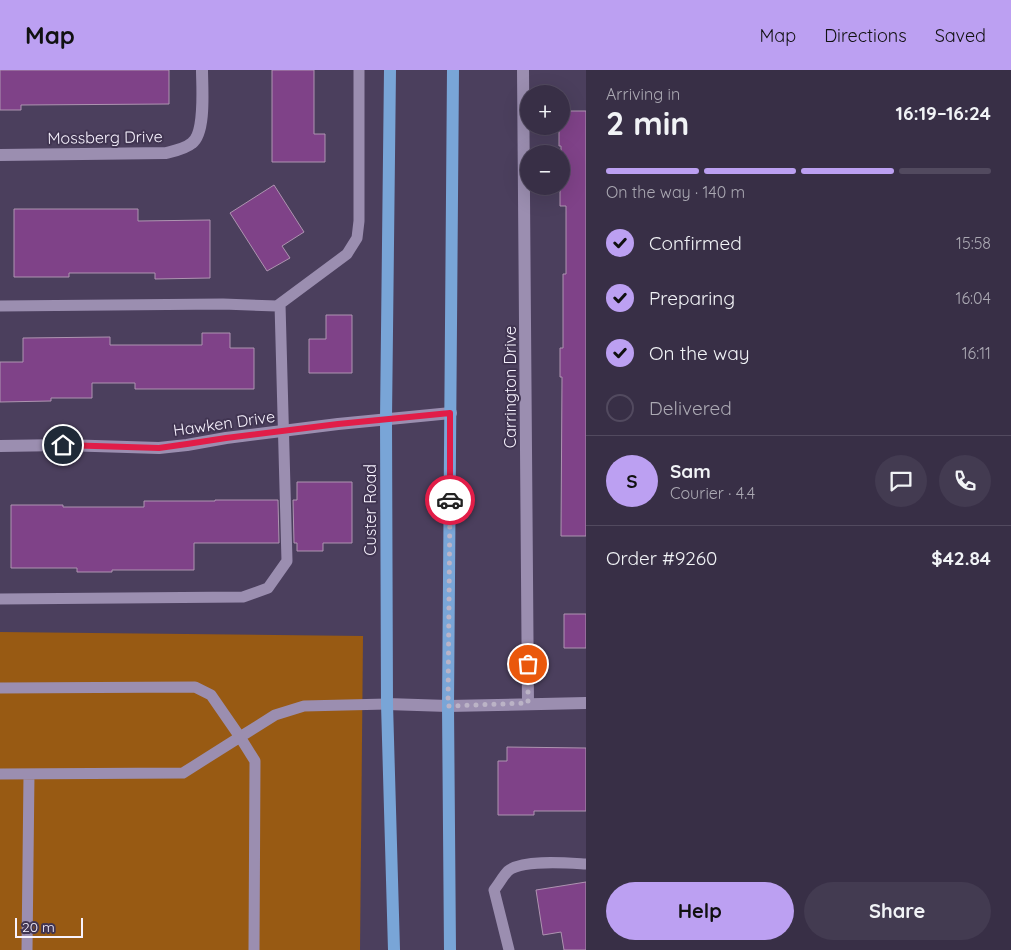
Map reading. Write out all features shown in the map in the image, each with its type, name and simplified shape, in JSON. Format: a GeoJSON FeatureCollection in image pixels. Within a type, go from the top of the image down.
{"type":"FeatureCollection","features":[{"type":"Feature","properties":{"kind":"main road","name":"Custer Road"},"geometry":{"type":"LineString","coordinates":[[390,70],[386,419],[388,704],[394,950]]}},
{"type":"Feature","properties":{"kind":"main road"},"geometry":{"type":"LineString","coordinates":[[450,950],[448,706],[453,70]]}},
{"type":"Feature","properties":{"kind":"street","name":"Mossberg Drive"},"geometry":{"type":"LineString","coordinates":[[0,155],[166,154],[178,150],[193,143],[202,125],[202,70]]}},
{"type":"Feature","properties":{"kind":"street","name":"Carrington Drive"},"geometry":{"type":"LineString","coordinates":[[524,70],[528,703]]}},
{"type":"Feature","properties":{"kind":"street","name":"Hawken Drive"},"geometry":{"type":"LineString","coordinates":[[0,446],[63,445],[159,448],[283,431],[450,413]]}},
{"type":"Feature","properties":{"kind":"street"},"geometry":{"type":"LineString","coordinates":[[388,704],[448,706],[586,703]]}},
{"type":"Feature","properties":{"kind":"lane"},"geometry":{"type":"LineString","coordinates":[[0,306],[223,304],[277,306],[347,254],[357,238],[359,221],[359,70]]}},
{"type":"Feature","properties":{"kind":"lane"},"geometry":{"type":"LineString","coordinates":[[0,599],[243,597],[268,588],[287,561],[280,304]]}},
{"type":"Feature","properties":{"kind":"lane"},"geometry":{"type":"LineString","coordinates":[[0,688],[195,687],[211,695],[255,761],[254,950]]}},
{"type":"Feature","properties":{"kind":"lane"},"geometry":{"type":"LineString","coordinates":[[0,774],[183,773],[274,715],[304,706],[388,704]]}},
{"type":"Feature","properties":{"kind":"lane"},"geometry":{"type":"LineString","coordinates":[[27,950],[29,774]]}},
{"type":"Feature","properties":{"kind":"lane"},"geometry":{"type":"LineString","coordinates":[[509,950],[494,890],[509,870],[528,863],[586,864]]}},
{"type":"Feature","properties":{"kind":"shaded area"},"geometry":{"type":"Polygon","coordinates":[[[0,632],[363,636],[360,950],[0,950],[0,632]]]}},
{"type":"Feature","properties":{"kind":"building"},"geometry":{"type":"Polygon","coordinates":[[[0,70],[169,70],[169,104],[21,105],[21,110],[0,110],[0,70]]]}},
{"type":"Feature","properties":{"kind":"building"},"geometry":{"type":"Polygon","coordinates":[[[272,70],[314,70],[314,134],[325,134],[325,162],[272,162],[272,70]]]}},
{"type":"Feature","properties":{"kind":"building"},"geometry":{"type":"Polygon","coordinates":[[[570,111],[586,111],[586,536],[561,536],[562,377],[560,377],[560,348],[563,348],[563,274],[566,274],[566,206],[560,206],[560,195],[570,195],[570,145],[559,145],[559,135],[570,135],[570,111]]]}},
{"type":"Feature","properties":{"kind":"building"},"geometry":{"type":"Polygon","coordinates":[[[274,185],[304,232],[282,246],[290,258],[267,271],[230,213],[274,185]]]}},
{"type":"Feature","properties":{"kind":"building"},"geometry":{"type":"Polygon","coordinates":[[[14,209],[138,209],[138,221],[210,220],[210,278],[155,279],[155,273],[69,273],[69,277],[14,277],[14,209]]]}},
{"type":"Feature","properties":{"kind":"building"},"geometry":{"type":"Polygon","coordinates":[[[326,315],[352,315],[352,373],[309,373],[309,339],[326,339],[326,315]]]}},
{"type":"Feature","properties":{"kind":"building"},"geometry":{"type":"Polygon","coordinates":[[[202,333],[230,333],[230,348],[254,348],[254,389],[135,389],[135,383],[92,383],[92,398],[51,398],[51,401],[0,402],[0,362],[23,362],[23,338],[110,337],[110,345],[202,345],[202,333]]]}},
{"type":"Feature","properties":{"kind":"building"},"geometry":{"type":"Polygon","coordinates":[[[297,482],[352,482],[352,543],[323,543],[323,551],[297,551],[297,543],[294,543],[293,500],[297,500],[297,482]]]}},
{"type":"Feature","properties":{"kind":"building"},"geometry":{"type":"Polygon","coordinates":[[[278,500],[279,543],[194,543],[194,570],[77,572],[77,568],[11,568],[11,505],[144,507],[144,501],[278,500]]]}},
{"type":"Feature","properties":{"kind":"building"},"geometry":{"type":"Polygon","coordinates":[[[564,614],[586,614],[586,648],[564,648],[564,614]]]}},
{"type":"Feature","properties":{"kind":"building"},"geometry":{"type":"Polygon","coordinates":[[[507,747],[586,748],[586,811],[534,811],[534,815],[498,815],[498,761],[507,761],[507,747]]]}},
{"type":"Feature","properties":{"kind":"building"},"geometry":{"type":"Polygon","coordinates":[[[586,882],[586,950],[564,950],[561,932],[543,935],[536,890],[586,882]]]}},
{"type":"Feature","properties":{"kind":"way so far"},"geometry":{"type":"LineString","coordinates":[[450,500],[448,706],[528,703],[528,664]]}},
{"type":"Feature","properties":{"kind":"route"},"geometry":{"type":"LineString","coordinates":[[63,445],[159,448],[338,424],[450,413],[450,500]]}}]}
